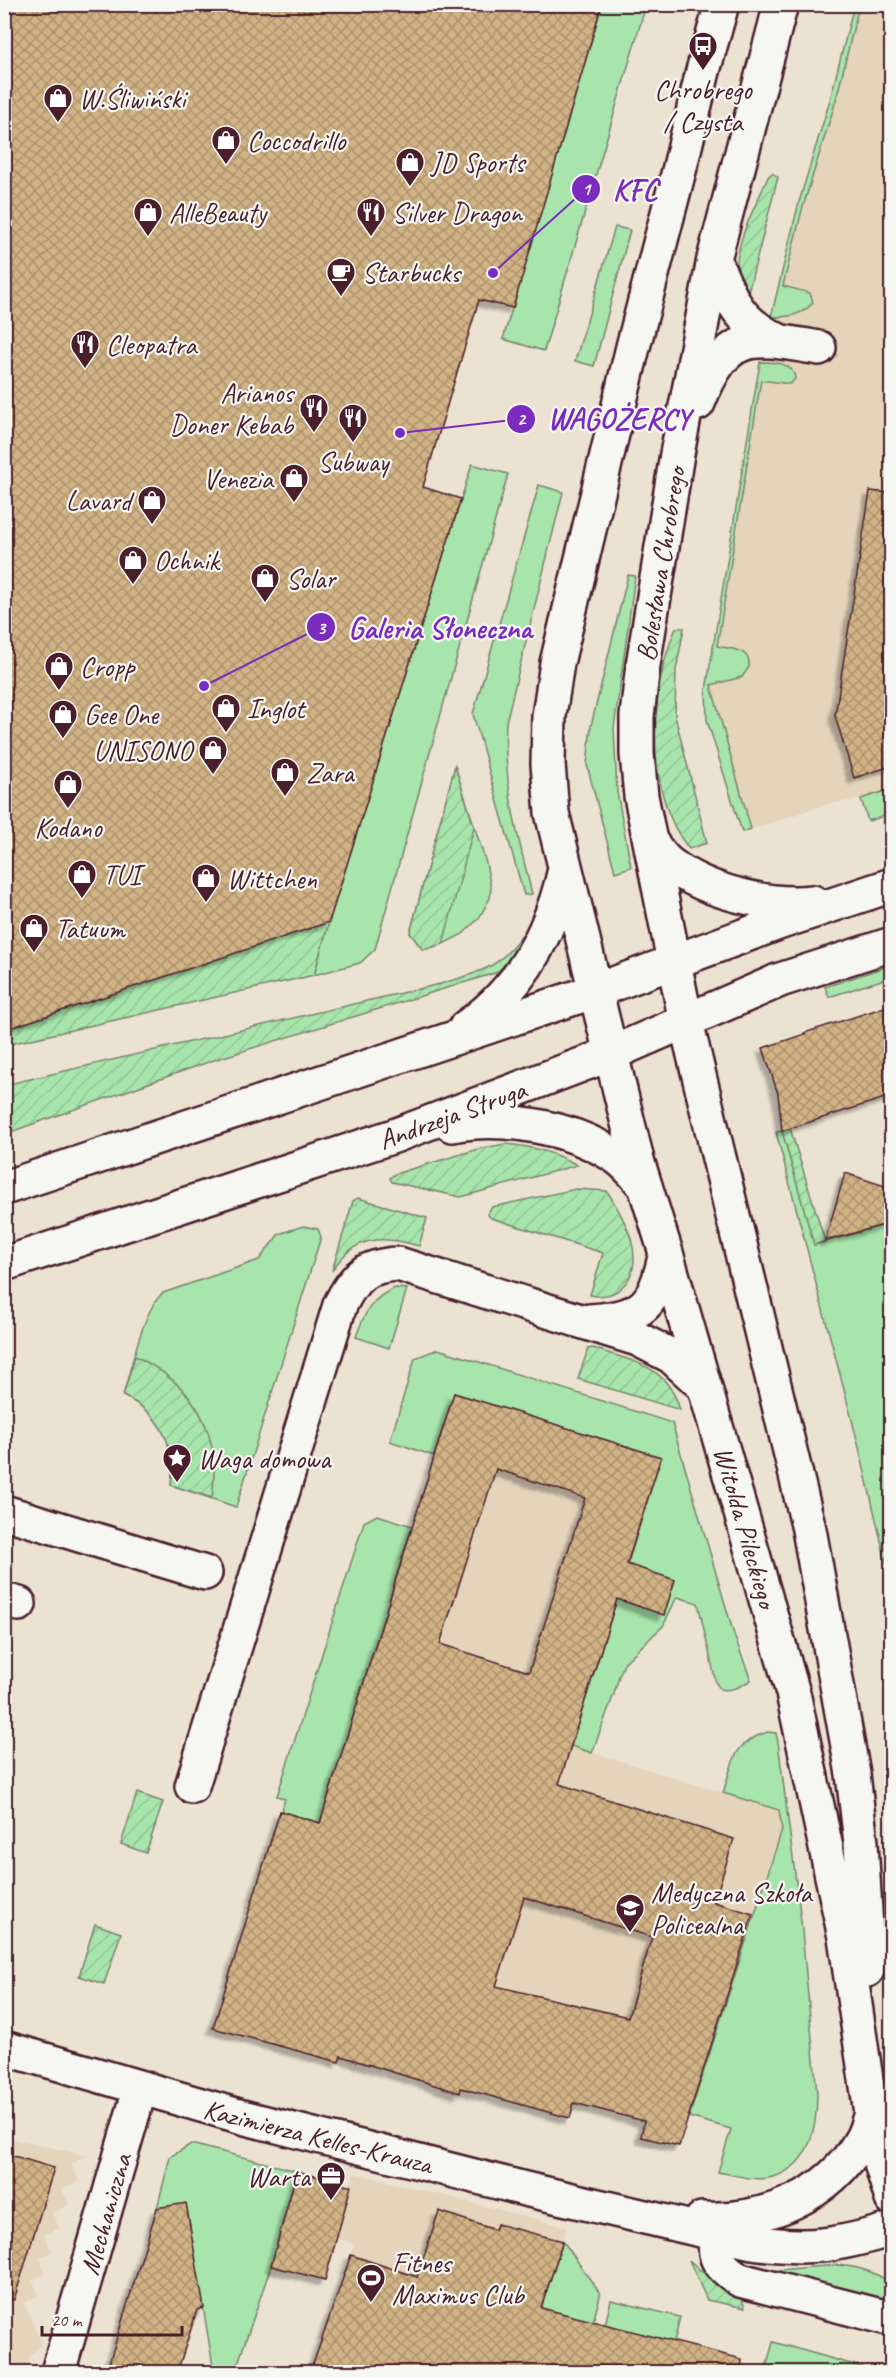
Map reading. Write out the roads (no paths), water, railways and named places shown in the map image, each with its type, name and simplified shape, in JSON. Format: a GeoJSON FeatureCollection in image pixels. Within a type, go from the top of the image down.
{"type":"FeatureCollection","features":[{"type":"Feature","properties":{"kind":"street"},"geometry":{"type":"LineString","coordinates":[[595,991],[552,813],[548,764],[549,716],[557,663],[630,358],[703,71],[723,4]]}},
{"type":"Feature","properties":{"kind":"street","name":"Bolesława Chrobrego"},"geometry":{"type":"LineString","coordinates":[[686,1022],[640,786],[637,754],[638,716],[645,654],[677,454],[714,259],[781,4]]}},
{"type":"Feature","properties":{"kind":"street"},"geometry":{"type":"LineString","coordinates":[[714,259],[730,299],[744,318],[755,328],[779,341]]}},
{"type":"Feature","properties":{"kind":"street"},"geometry":{"type":"LineString","coordinates":[[677,454],[709,376],[729,350],[747,341],[779,341],[819,348]]}},
{"type":"Feature","properties":{"kind":"street"},"geometry":{"type":"LineString","coordinates":[[650,841],[669,864],[692,878],[722,890],[774,902],[800,904],[845,900]]}},
{"type":"Feature","properties":{"kind":"street"},"geometry":{"type":"LineString","coordinates":[[447,1040],[492,1007],[527,966],[538,947],[559,898],[565,869]]}},
{"type":"Feature","properties":{"kind":"street"},"geometry":{"type":"LineString","coordinates":[[4,1188],[595,991],[891,885]]}},
{"type":"Feature","properties":{"kind":"street","name":"Andrzeja Struga"},"geometry":{"type":"LineString","coordinates":[[4,1264],[394,1136],[610,1054],[780,980],[891,944]]}},
{"type":"Feature","properties":{"kind":"street","name":"Witolda Pileckiego"},"geometry":{"type":"LineString","coordinates":[[595,991],[645,1187],[793,1693],[845,1937],[871,2113],[880,2160],[891,2199]]}},
{"type":"Feature","properties":{"kind":"street","name":"Witolda Pileckiego"},"geometry":{"type":"LineString","coordinates":[[686,1022],[809,1529],[853,1774],[861,1844],[867,1945],[866,2071]]}},
{"type":"Feature","properties":{"kind":"street"},"geometry":{"type":"LineString","coordinates":[[394,1136],[467,1122],[492,1121],[554,1129],[585,1140],[614,1155],[630,1168],[645,1187]]}},
{"type":"Feature","properties":{"kind":"street"},"geometry":{"type":"LineString","coordinates":[[585,1321],[616,1319],[639,1310],[651,1298],[659,1285],[666,1253]]}},
{"type":"Feature","properties":{"kind":"street"},"geometry":{"type":"LineString","coordinates":[[192,1786],[340,1305],[349,1287],[361,1274],[378,1265],[398,1264],[585,1321],[638,1339],[670,1356],[705,1387]]}},
{"type":"Feature","properties":{"kind":"street"},"geometry":{"type":"LineString","coordinates":[[4,1512],[205,1573]]}},
{"type":"Feature","properties":{"kind":"street","name":"Kazimierza Kelles-Krauza"},"geometry":{"type":"LineString","coordinates":[[4,2048],[140,2089],[408,2159],[634,2215],[717,2227],[789,2247],[855,2241],[891,2229]]}},
{"type":"Feature","properties":{"kind":"street","name":"Mechaniczna"},"geometry":{"type":"LineString","coordinates":[[58,2373],[140,2089]]}},
{"type":"Feature","properties":{"kind":"street","name":"Kazimierza Kelles-Krauza"},"geometry":{"type":"LineString","coordinates":[[717,2227],[770,2213],[817,2189],[851,2155],[862,2138],[871,2113]]}},
{"type":"Feature","properties":{"kind":"street"},"geometry":{"type":"LineString","coordinates":[[717,2227],[715,2249],[717,2261],[725,2270],[740,2280],[891,2319]]}},
{"type":"Feature","properties":{"kind":"place","name":"Chrobrego / Czysta"},"geometry":{"type":"Point","coordinates":[703,72]}},
{"type":"Feature","properties":{"kind":"place","name":"W.Śliwiński"},"geometry":{"type":"Point","coordinates":[58,124]}},
{"type":"Feature","properties":{"kind":"place","name":"Coccodrillo"},"geometry":{"type":"Point","coordinates":[226,166]}},
{"type":"Feature","properties":{"kind":"place","name":"JD Sports"},"geometry":{"type":"Point","coordinates":[410,188]}},
{"type":"Feature","properties":{"kind":"place","name":"AlleBeauty"},"geometry":{"type":"Point","coordinates":[148,238]}},
{"type":"Feature","properties":{"kind":"place","name":"Silver Dragon"},"geometry":{"type":"Point","coordinates":[371,238]}},
{"type":"Feature","properties":{"kind":"place","name":"KFC"},"geometry":{"type":"Point","coordinates":[493,273]}},
{"type":"Feature","properties":{"kind":"place","name":"Starbucks"},"geometry":{"type":"Point","coordinates":[341,298]}},
{"type":"Feature","properties":{"kind":"place","name":"Cleopatra"},"geometry":{"type":"Point","coordinates":[85,370]}},
{"type":"Feature","properties":{"kind":"place","name":"WAGOŻERCY"},"geometry":{"type":"Point","coordinates":[400,433]}},
{"type":"Feature","properties":{"kind":"place","name":"Arianos Doner Kebab"},"geometry":{"type":"Point","coordinates":[314,434]}},
{"type":"Feature","properties":{"kind":"place","name":"Subway"},"geometry":{"type":"Point","coordinates":[353,444]}},
{"type":"Feature","properties":{"kind":"place","name":"Venezia"},"geometry":{"type":"Point","coordinates":[294,504]}},
{"type":"Feature","properties":{"kind":"place","name":"Lavard"},"geometry":{"type":"Point","coordinates":[152,526]}},
{"type":"Feature","properties":{"kind":"place","name":"Ochnik"},"geometry":{"type":"Point","coordinates":[133,586]}},
{"type":"Feature","properties":{"kind":"place","name":"Solar"},"geometry":{"type":"Point","coordinates":[265,604]}},
{"type":"Feature","properties":{"kind":"place","name":"Galeria Słoneczna"},"geometry":{"type":"Point","coordinates":[204,686]}},
{"type":"Feature","properties":{"kind":"place","name":"Cropp"},"geometry":{"type":"Point","coordinates":[59,692]}},
{"type":"Feature","properties":{"kind":"place","name":"Inglot"},"geometry":{"type":"Point","coordinates":[226,734]}},
{"type":"Feature","properties":{"kind":"place","name":"Gee One"},"geometry":{"type":"Point","coordinates":[63,740]}},
{"type":"Feature","properties":{"kind":"place","name":"UNISONO"},"geometry":{"type":"Point","coordinates":[213,776]}},
{"type":"Feature","properties":{"kind":"place","name":"Zara"},"geometry":{"type":"Point","coordinates":[285,798]}},
{"type":"Feature","properties":{"kind":"place","name":"Kodano"},"geometry":{"type":"Point","coordinates":[68,810]}},
{"type":"Feature","properties":{"kind":"place","name":"TUI"},"geometry":{"type":"Point","coordinates":[82,900]}},
{"type":"Feature","properties":{"kind":"place","name":"Wittchen"},"geometry":{"type":"Point","coordinates":[206,904]}},
{"type":"Feature","properties":{"kind":"place","name":"Tatuum"},"geometry":{"type":"Point","coordinates":[34,954]}},
{"type":"Feature","properties":{"kind":"place","name":"Waga domowa"},"geometry":{"type":"Point","coordinates":[177,1484]}},
{"type":"Feature","properties":{"kind":"place","name":"Medyczna Szkoła Policealna"},"geometry":{"type":"Point","coordinates":[630,1934]}},
{"type":"Feature","properties":{"kind":"place","name":"Warta"},"geometry":{"type":"Point","coordinates":[331,2202]}},
{"type":"Feature","properties":{"kind":"place","name":"Fitnes Maximus Club"},"geometry":{"type":"Point","coordinates":[371,2304]}}]}
